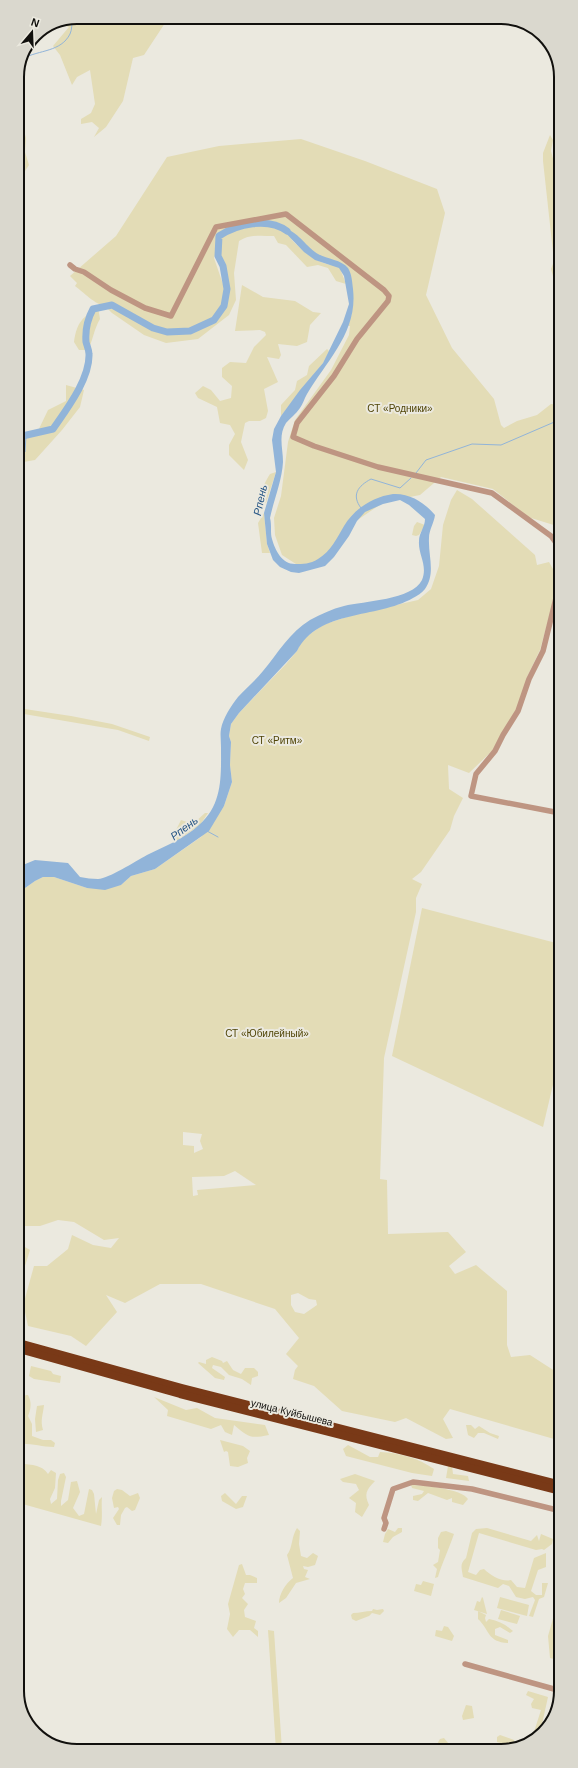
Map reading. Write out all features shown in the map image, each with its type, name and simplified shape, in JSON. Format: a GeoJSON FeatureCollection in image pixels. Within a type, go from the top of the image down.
{"type":"FeatureCollection","features":[{"type":"Feature","properties":{"kind":"highway","name":"улица Куйбышева"},"geometry":{"type":"LineString","coordinates":[[24,1344],[182,1388],[554,1483]]}},
{"type":"Feature","properties":{"kind":"highway","name":"улица Куйбышева"},"geometry":{"type":"LineString","coordinates":[[24,1350],[188,1396],[554,1489]]}},
{"type":"Feature","properties":{"kind":"street"},"geometry":{"type":"LineString","coordinates":[[70,265],[75,269],[84,272],[111,290],[145,308],[171,316],[216,227],[286,214],[384,290],[389,296],[388,301],[357,340],[334,376],[297,422],[293,437],[314,446],[378,467],[492,493],[551,536],[554,540]]}},
{"type":"Feature","properties":{"kind":"street"},"geometry":{"type":"LineString","coordinates":[[554,607],[543,652],[529,678],[518,711],[503,735],[496,752],[476,774],[471,796],[554,812]]}},
{"type":"Feature","properties":{"kind":"street"},"geometry":{"type":"LineString","coordinates":[[384,1529],[386,1523],[384,1518],[393,1489],[413,1482],[472,1489],[554,1509]]}},
{"type":"Feature","properties":{"kind":"street"},"geometry":{"type":"LineString","coordinates":[[465,1664],[554,1689]]}},
{"type":"Feature","properties":{"kind":"green space"},"geometry":{"type":"Polygon","coordinates":[[[77,24],[164,24],[144,55],[133,58],[123,101],[106,127],[94,137],[99,128],[92,122],[81,124],[81,119],[91,113],[95,104],[90,70],[77,77],[72,85],[60,55],[53,46],[69,27],[65,26],[77,24]]]}},
{"type":"Feature","properties":{"kind":"green space"},"geometry":{"type":"Polygon","coordinates":[[[24,131],[26,138],[25,152],[29,165],[24,172],[24,131]]]}},
{"type":"Feature","properties":{"kind":"green space"},"geometry":{"type":"Polygon","coordinates":[[[550,135],[553,140],[551,151],[554,162],[554,261],[543,161],[543,153],[550,135]]]}},
{"type":"Feature","properties":{"kind":"green space","name":"СТ «Родники»"},"geometry":{"type":"Polygon","coordinates":[[[301,139],[365,161],[437,189],[445,213],[426,295],[452,348],[494,399],[501,425],[504,428],[517,421],[537,415],[551,404],[554,404],[554,525],[528,517],[493,489],[441,477],[420,495],[384,502],[356,521],[329,562],[299,566],[282,555],[275,535],[274,518],[281,496],[288,442],[295,420],[331,370],[349,335],[350,326],[348,326],[352,313],[347,274],[341,271],[346,284],[336,281],[328,268],[318,265],[307,267],[286,245],[278,243],[274,236],[247,237],[239,241],[234,273],[236,300],[229,315],[198,339],[166,343],[144,335],[112,313],[105,306],[94,301],[75,286],[77,283],[70,276],[116,236],[167,157],[219,146],[301,139]],[[291,239],[314,259],[331,265],[291,239]],[[218,246],[214,258],[225,290],[227,289],[220,262],[218,246]]]}},
{"type":"Feature","properties":{"kind":"green space"},"geometry":{"type":"Polygon","coordinates":[[[554,261],[554,280],[551,269],[554,261]]]}},
{"type":"Feature","properties":{"kind":"green space"},"geometry":{"type":"Polygon","coordinates":[[[242,285],[263,297],[295,301],[313,312],[321,313],[310,325],[307,342],[297,346],[278,344],[281,355],[279,359],[267,357],[278,382],[264,389],[268,411],[266,418],[260,421],[249,421],[245,423],[241,442],[248,460],[244,470],[229,455],[229,445],[235,434],[230,425],[220,423],[217,407],[198,398],[195,393],[203,386],[211,390],[220,401],[231,398],[232,386],[222,377],[222,368],[230,362],[246,363],[254,347],[266,335],[265,332],[260,330],[235,331],[242,285]]]}},
{"type":"Feature","properties":{"kind":"green space"},"geometry":{"type":"Polygon","coordinates":[[[98,307],[100,319],[90,346],[88,350],[79,350],[74,342],[79,325],[88,314],[98,307]]]}},
{"type":"Feature","properties":{"kind":"green space"},"geometry":{"type":"Polygon","coordinates":[[[327,349],[329,351],[323,363],[281,416],[281,405],[295,390],[297,381],[307,375],[309,366],[327,349]]]}},
{"type":"Feature","properties":{"kind":"green space"},"geometry":{"type":"Polygon","coordinates":[[[66,385],[84,390],[80,407],[62,430],[35,460],[24,462],[24,434],[26,436],[37,433],[48,410],[66,401],[66,385]]]}},
{"type":"Feature","properties":{"kind":"green space"},"geometry":{"type":"Polygon","coordinates":[[[276,472],[266,503],[263,502],[262,491],[264,484],[270,474],[276,472]]]}},
{"type":"Feature","properties":{"kind":"green space"},"geometry":{"type":"Polygon","coordinates":[[[457,490],[472,499],[535,555],[537,565],[549,562],[554,571],[554,594],[540,650],[527,677],[519,705],[493,750],[469,773],[448,765],[449,789],[463,798],[454,816],[450,830],[421,872],[412,879],[422,884],[416,898],[416,912],[384,1058],[380,1179],[387,1180],[388,1234],[448,1232],[466,1252],[449,1266],[455,1274],[476,1265],[507,1291],[507,1345],[511,1357],[530,1355],[554,1370],[554,1439],[450,1409],[443,1419],[453,1438],[446,1439],[406,1418],[395,1422],[342,1411],[314,1386],[293,1379],[295,1370],[298,1366],[286,1354],[299,1338],[275,1309],[201,1284],[160,1284],[125,1303],[106,1295],[117,1312],[86,1346],[71,1336],[28,1326],[25,1312],[24,1320],[24,1302],[34,1266],[47,1266],[68,1249],[72,1235],[93,1245],[111,1248],[119,1238],[104,1240],[74,1222],[58,1220],[40,1226],[24,1226],[24,889],[43,877],[54,877],[87,888],[121,885],[131,876],[155,869],[201,837],[224,806],[232,782],[230,765],[231,742],[229,736],[231,724],[239,713],[286,664],[297,651],[302,640],[317,629],[325,624],[356,614],[418,600],[431,589],[439,566],[443,525],[451,500],[457,490]],[[183,1132],[183,1145],[194,1146],[194,1153],[203,1149],[200,1141],[202,1134],[183,1132]],[[235,1171],[224,1176],[192,1177],[193,1196],[198,1195],[197,1190],[256,1185],[235,1171]],[[298,1293],[291,1295],[291,1305],[295,1312],[304,1314],[317,1305],[316,1300],[309,1299],[298,1293]]]}},
{"type":"Feature","properties":{"kind":"green space"},"geometry":{"type":"Polygon","coordinates":[[[264,513],[267,544],[270,553],[262,553],[258,523],[264,513]]]}},
{"type":"Feature","properties":{"kind":"green space"},"geometry":{"type":"Polygon","coordinates":[[[417,522],[425,525],[419,535],[416,536],[412,535],[414,526],[417,522]]]}},
{"type":"Feature","properties":{"kind":"green space"},"geometry":{"type":"Polygon","coordinates":[[[24,709],[112,724],[150,737],[149,741],[118,730],[24,714],[24,709]]]}},
{"type":"Feature","properties":{"kind":"green space"},"geometry":{"type":"Polygon","coordinates":[[[205,813],[208,813],[200,825],[177,841],[174,834],[181,820],[193,824],[205,813]]]}},
{"type":"Feature","properties":{"kind":"green space"},"geometry":{"type":"Polygon","coordinates":[[[422,908],[554,942],[554,1080],[543,1127],[392,1056],[422,908]]]}},
{"type":"Feature","properties":{"kind":"green space"},"geometry":{"type":"Polygon","coordinates":[[[24,1246],[30,1250],[24,1269],[24,1246]]]}},
{"type":"Feature","properties":{"kind":"green space"},"geometry":{"type":"Polygon","coordinates":[[[212,1357],[222,1361],[223,1363],[227,1361],[233,1370],[241,1374],[245,1368],[254,1368],[258,1372],[258,1376],[252,1378],[251,1385],[242,1379],[229,1375],[221,1367],[213,1365],[212,1368],[225,1377],[224,1380],[215,1378],[198,1363],[206,1364],[206,1360],[212,1357]]]}},
{"type":"Feature","properties":{"kind":"green space"},"geometry":{"type":"Polygon","coordinates":[[[31,1366],[51,1371],[53,1374],[61,1376],[60,1383],[34,1379],[29,1376],[31,1366]]]}},
{"type":"Feature","properties":{"kind":"green space"},"geometry":{"type":"Polygon","coordinates":[[[28,1395],[31,1403],[28,1416],[32,1424],[32,1436],[43,1440],[51,1440],[55,1443],[54,1447],[24,1444],[24,1396],[28,1395]]]}},
{"type":"Feature","properties":{"kind":"green space"},"geometry":{"type":"Polygon","coordinates":[[[154,1397],[186,1410],[197,1408],[215,1418],[265,1425],[269,1435],[253,1437],[246,1434],[234,1425],[232,1435],[225,1432],[221,1425],[211,1429],[167,1416],[168,1410],[154,1397]]]}},
{"type":"Feature","properties":{"kind":"green space"},"geometry":{"type":"Polygon","coordinates":[[[44,1405],[42,1420],[43,1430],[36,1432],[35,1419],[37,1406],[44,1405]]]}},
{"type":"Feature","properties":{"kind":"green space"},"geometry":{"type":"Polygon","coordinates":[[[466,1425],[471,1425],[475,1429],[479,1426],[490,1433],[499,1436],[498,1439],[484,1433],[478,1433],[474,1438],[468,1435],[466,1425]]]}},
{"type":"Feature","properties":{"kind":"green space"},"geometry":{"type":"Polygon","coordinates":[[[220,1440],[243,1446],[250,1451],[247,1458],[248,1463],[238,1467],[230,1466],[228,1452],[224,1452],[220,1440]]]}},
{"type":"Feature","properties":{"kind":"green space"},"geometry":{"type":"Polygon","coordinates":[[[348,1445],[370,1457],[378,1457],[380,1452],[402,1455],[415,1459],[434,1469],[432,1476],[412,1473],[346,1456],[343,1449],[348,1445]]]}},
{"type":"Feature","properties":{"kind":"green space"},"geometry":{"type":"Polygon","coordinates":[[[24,1464],[42,1468],[48,1474],[51,1470],[56,1473],[55,1488],[50,1499],[51,1504],[57,1499],[58,1480],[60,1474],[64,1473],[66,1477],[61,1506],[68,1500],[71,1482],[77,1481],[80,1492],[73,1508],[79,1516],[84,1514],[89,1489],[92,1490],[94,1494],[96,1514],[99,1500],[102,1497],[101,1526],[24,1504],[24,1464]]]}},
{"type":"Feature","properties":{"kind":"green space"},"geometry":{"type":"Polygon","coordinates":[[[448,1466],[452,1466],[453,1474],[468,1476],[469,1481],[446,1478],[448,1466]]]}},
{"type":"Feature","properties":{"kind":"green space"},"geometry":{"type":"Polygon","coordinates":[[[355,1474],[375,1481],[367,1492],[366,1495],[369,1505],[362,1517],[355,1512],[356,1503],[349,1498],[359,1490],[356,1484],[343,1482],[340,1479],[355,1474]]]}},
{"type":"Feature","properties":{"kind":"green space"},"geometry":{"type":"Polygon","coordinates":[[[411,1485],[450,1490],[468,1499],[463,1505],[452,1502],[452,1498],[447,1500],[428,1493],[418,1501],[413,1500],[413,1496],[422,1494],[424,1491],[412,1488],[411,1485]]]}},
{"type":"Feature","properties":{"kind":"green space"},"geometry":{"type":"Polygon","coordinates":[[[117,1489],[122,1490],[130,1496],[138,1493],[140,1498],[135,1510],[132,1511],[127,1507],[125,1508],[121,1515],[120,1525],[117,1525],[113,1518],[119,1509],[118,1507],[114,1508],[112,1498],[114,1491],[117,1489]]]}},
{"type":"Feature","properties":{"kind":"green space"},"geometry":{"type":"Polygon","coordinates":[[[225,1493],[236,1504],[242,1496],[247,1496],[243,1507],[236,1509],[222,1501],[221,1496],[225,1493]]]}},
{"type":"Feature","properties":{"kind":"green space"},"geometry":{"type":"Polygon","coordinates":[[[297,1528],[300,1531],[299,1544],[301,1556],[307,1558],[313,1553],[318,1556],[315,1565],[308,1567],[303,1566],[304,1569],[308,1570],[305,1577],[310,1579],[296,1583],[286,1598],[279,1603],[283,1589],[293,1578],[287,1555],[297,1528]]]}},
{"type":"Feature","properties":{"kind":"green space"},"geometry":{"type":"Polygon","coordinates":[[[398,1528],[402,1528],[402,1532],[393,1537],[388,1543],[383,1542],[388,1529],[395,1532],[398,1528]]]}},
{"type":"Feature","properties":{"kind":"green space"},"geometry":{"type":"Polygon","coordinates":[[[487,1528],[531,1541],[537,1535],[539,1541],[541,1534],[553,1539],[552,1544],[544,1550],[536,1550],[479,1533],[468,1572],[476,1575],[480,1570],[484,1569],[497,1578],[511,1580],[517,1587],[525,1588],[534,1558],[546,1553],[546,1567],[538,1570],[531,1591],[536,1595],[542,1595],[542,1583],[548,1583],[544,1597],[539,1599],[533,1617],[529,1616],[535,1600],[533,1597],[525,1599],[516,1597],[509,1586],[503,1584],[498,1588],[463,1577],[462,1565],[466,1558],[472,1533],[476,1529],[487,1528]]]}},
{"type":"Feature","properties":{"kind":"green space"},"geometry":{"type":"Polygon","coordinates":[[[446,1531],[454,1534],[438,1577],[435,1578],[437,1569],[433,1565],[438,1562],[440,1550],[438,1548],[438,1538],[441,1532],[446,1531]]]}},
{"type":"Feature","properties":{"kind":"green space"},"geometry":{"type":"Polygon","coordinates":[[[242,1564],[246,1575],[257,1578],[257,1583],[245,1583],[243,1589],[245,1594],[242,1598],[248,1604],[244,1610],[245,1617],[256,1621],[254,1628],[258,1631],[258,1637],[250,1630],[239,1630],[233,1637],[227,1629],[230,1614],[228,1604],[239,1565],[242,1564]]]}},
{"type":"Feature","properties":{"kind":"green space"},"geometry":{"type":"Polygon","coordinates":[[[423,1581],[434,1584],[431,1596],[414,1591],[416,1584],[421,1585],[423,1581]]]}},
{"type":"Feature","properties":{"kind":"green space"},"geometry":{"type":"Polygon","coordinates":[[[482,1597],[487,1614],[474,1610],[477,1601],[480,1602],[482,1597]]]}},
{"type":"Feature","properties":{"kind":"green space"},"geometry":{"type":"Polygon","coordinates":[[[500,1597],[529,1605],[527,1616],[497,1608],[500,1597]]]}},
{"type":"Feature","properties":{"kind":"green space"},"geometry":{"type":"Polygon","coordinates":[[[373,1609],[383,1609],[384,1611],[380,1615],[372,1613],[369,1616],[356,1621],[352,1619],[351,1615],[353,1613],[372,1611],[373,1609]]]}},
{"type":"Feature","properties":{"kind":"green space"},"geometry":{"type":"Polygon","coordinates":[[[501,1610],[520,1616],[517,1624],[498,1619],[501,1610]]]}},
{"type":"Feature","properties":{"kind":"green space"},"geometry":{"type":"Polygon","coordinates":[[[478,1611],[486,1615],[486,1622],[489,1619],[496,1621],[513,1631],[510,1633],[500,1627],[495,1629],[495,1635],[508,1640],[508,1643],[492,1638],[478,1619],[478,1611]]]}},
{"type":"Feature","properties":{"kind":"green space"},"geometry":{"type":"Polygon","coordinates":[[[554,1615],[554,1659],[550,1658],[548,1636],[554,1615]]]}},
{"type":"Feature","properties":{"kind":"green space"},"geometry":{"type":"Polygon","coordinates":[[[444,1626],[448,1627],[454,1636],[452,1641],[435,1636],[436,1630],[442,1631],[444,1626]]]}},
{"type":"Feature","properties":{"kind":"green space"},"geometry":{"type":"Polygon","coordinates":[[[268,1630],[274,1631],[282,1744],[276,1744],[268,1630]]]}},
{"type":"Feature","properties":{"kind":"green space"},"geometry":{"type":"Polygon","coordinates":[[[528,1691],[548,1697],[542,1724],[534,1732],[541,1710],[532,1708],[531,1704],[534,1699],[526,1695],[528,1691]]]}},
{"type":"Feature","properties":{"kind":"green space"},"geometry":{"type":"Polygon","coordinates":[[[466,1705],[472,1706],[474,1718],[463,1720],[462,1716],[466,1705]]]}},
{"type":"Feature","properties":{"kind":"green space"},"geometry":{"type":"Polygon","coordinates":[[[500,1735],[514,1740],[514,1742],[504,1744],[497,1742],[497,1737],[500,1735]]]}},
{"type":"Feature","properties":{"kind":"green space"},"geometry":{"type":"Polygon","coordinates":[[[444,1738],[449,1744],[438,1744],[440,1739],[444,1738]]]}},
{"type":"Feature","properties":{"kind":"water"},"geometry":{"type":"Polygon","coordinates":[[[279,226],[291,231],[315,252],[341,263],[348,268],[352,281],[353,304],[351,319],[339,345],[315,381],[300,408],[286,423],[282,433],[283,462],[280,483],[270,518],[271,537],[275,548],[286,562],[304,564],[312,562],[327,552],[348,520],[365,504],[386,495],[405,495],[422,503],[435,515],[429,535],[431,571],[428,583],[425,589],[419,594],[398,605],[334,621],[319,628],[307,638],[297,651],[239,713],[231,724],[229,736],[231,742],[230,765],[232,782],[224,806],[209,831],[155,869],[131,876],[121,885],[105,890],[87,888],[54,877],[43,877],[24,889],[24,865],[35,860],[68,863],[80,877],[98,879],[115,873],[181,838],[193,830],[207,817],[217,799],[220,779],[221,731],[225,716],[238,697],[260,674],[296,630],[310,620],[344,606],[398,596],[417,587],[422,580],[424,570],[419,541],[425,519],[409,505],[400,500],[383,504],[365,512],[357,521],[349,536],[334,557],[325,566],[299,573],[291,572],[280,567],[273,560],[267,544],[264,513],[276,472],[272,440],[274,429],[281,416],[300,390],[323,363],[343,322],[349,304],[344,276],[339,268],[315,260],[304,252],[279,226]]]}},
{"type":"Feature","properties":{"kind":"waterway"},"geometry":{"type":"LineString","coordinates":[[29,56],[49,50],[61,44],[70,34],[72,24]]}},
{"type":"Feature","properties":{"kind":"waterway","name":"Рпень"},"geometry":{"type":"LineString","coordinates":[[24,436],[53,429],[76,394],[86,374],[89,352],[86,342],[86,329],[93,309],[112,305],[153,328],[167,332],[190,331],[214,320],[224,306],[227,289],[223,266],[218,256],[219,236],[243,225],[262,223],[271,224],[287,231]]}},
{"type":"Feature","properties":{"kind":"waterway"},"geometry":{"type":"LineString","coordinates":[[416,473],[426,460],[472,444],[501,445],[554,422]]}},
{"type":"Feature","properties":{"kind":"waterway"},"geometry":{"type":"LineString","coordinates":[[24,453],[26,436]]}},
{"type":"Feature","properties":{"kind":"waterway"},"geometry":{"type":"LineString","coordinates":[[361,508],[356,495],[359,488],[366,482],[371,479],[400,488],[411,478]]}},
{"type":"Feature","properties":{"kind":"waterway"},"geometry":{"type":"LineString","coordinates":[[207,831],[218,837]]}},
{"type":"Feature","properties":{"kind":"park label","name":"СТ «Ритм»"},"geometry":{"type":"Point","coordinates":[277,740]}},
{"type":"Feature","properties":{"kind":"park label","name":"СТ «Юбилейный»"},"geometry":{"type":"Point","coordinates":[267,1033]}}]}
